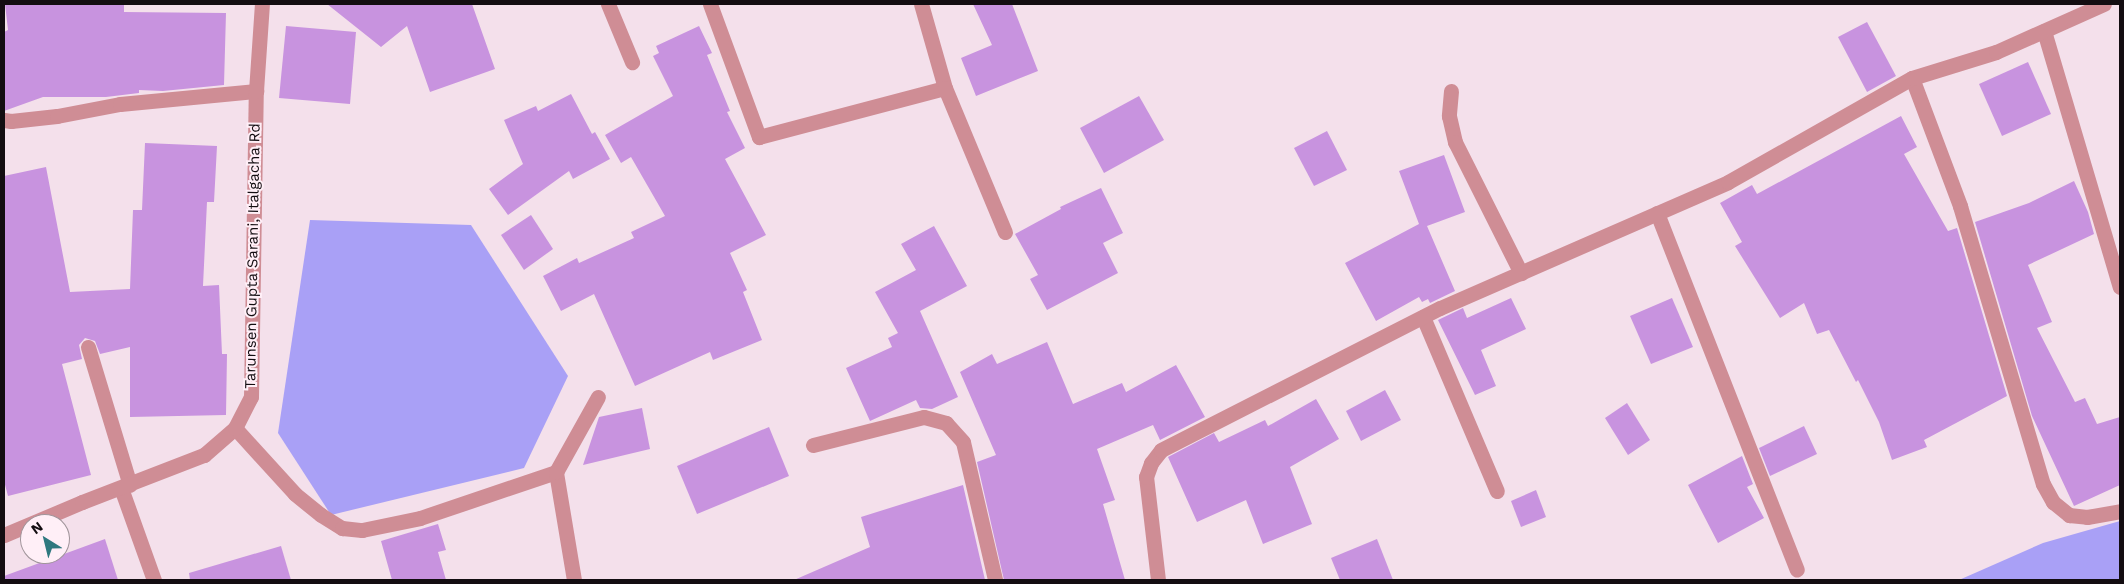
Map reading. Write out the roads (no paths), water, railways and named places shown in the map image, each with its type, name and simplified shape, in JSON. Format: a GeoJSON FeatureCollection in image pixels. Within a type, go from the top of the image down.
{"type":"FeatureCollection","features":[{"type":"Feature","properties":{"kind":"street","name":"Tarunsen Gupta Sarani, Italgacha Rd"},"geometry":{"type":"LineString","coordinates":[[4,535],[82,502],[204,455],[235,428],[250,397],[256,90],[262,4]]}},
{"type":"Feature","properties":{"kind":"street"},"geometry":{"type":"LineString","coordinates":[[608,4],[632,62]]}},
{"type":"Feature","properties":{"kind":"street"},"geometry":{"type":"LineString","coordinates":[[710,4],[760,137],[945,88]]}},
{"type":"Feature","properties":{"kind":"street"},"geometry":{"type":"LineString","coordinates":[[921,4],[945,88],[1005,232]]}},
{"type":"Feature","properties":{"kind":"street"},"geometry":{"type":"LineString","coordinates":[[1158,580],[1146,477],[1151,463],[1161,450],[1423,317],[1728,182],[1912,78],[1996,52],[2104,4]]}},
{"type":"Feature","properties":{"kind":"street"},"geometry":{"type":"LineString","coordinates":[[2044,31],[2120,288]]}},
{"type":"Feature","properties":{"kind":"street"},"geometry":{"type":"LineString","coordinates":[[1912,78],[1960,206],[2043,484],[2053,502],[2068,515],[2086,517],[2120,511]]}},
{"type":"Feature","properties":{"kind":"street"},"geometry":{"type":"LineString","coordinates":[[4,120],[57,116],[120,104],[256,90]]}},
{"type":"Feature","properties":{"kind":"street"},"geometry":{"type":"LineString","coordinates":[[1451,91],[1449,116],[1455,142],[1521,273]]}},
{"type":"Feature","properties":{"kind":"street"},"geometry":{"type":"LineString","coordinates":[[1657,213],[1797,570]]}},
{"type":"Feature","properties":{"kind":"street"},"geometry":{"type":"LineString","coordinates":[[1423,317],[1497,490]]}},
{"type":"Feature","properties":{"kind":"street"},"geometry":{"type":"LineString","coordinates":[[88,347],[125,487],[154,580]]}},
{"type":"Feature","properties":{"kind":"street"},"geometry":{"type":"LineString","coordinates":[[574,580],[556,472],[598,397]]}},
{"type":"Feature","properties":{"kind":"street"},"geometry":{"type":"LineString","coordinates":[[813,445],[924,417],[946,424],[963,442],[995,580]]}},
{"type":"Feature","properties":{"kind":"street"},"geometry":{"type":"LineString","coordinates":[[235,428],[295,494],[321,515],[342,528],[362,530],[420,518],[556,472]]}}]}
